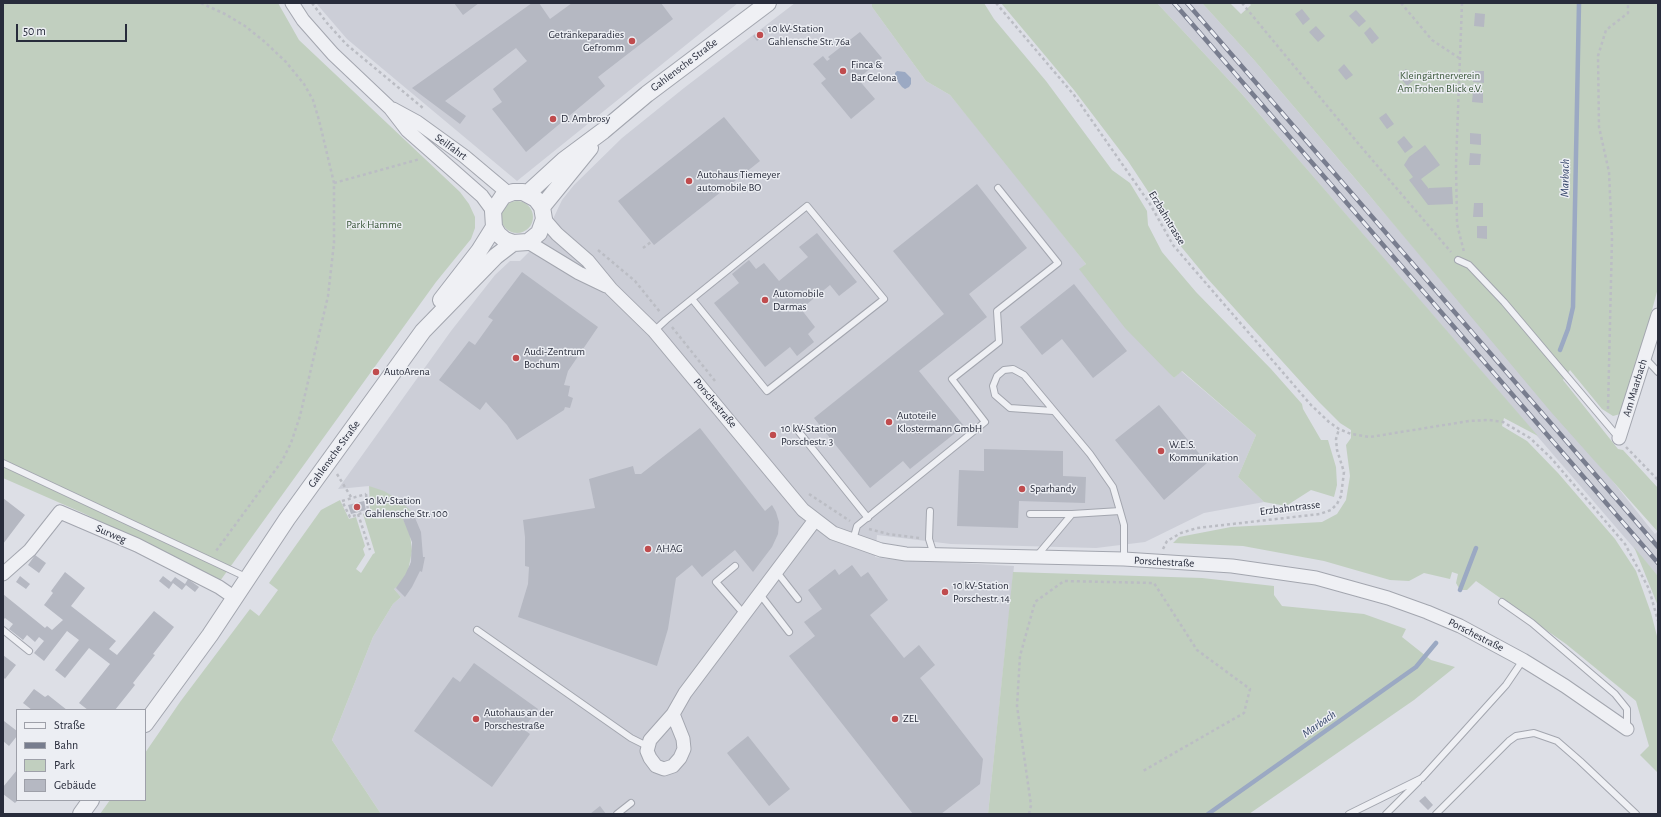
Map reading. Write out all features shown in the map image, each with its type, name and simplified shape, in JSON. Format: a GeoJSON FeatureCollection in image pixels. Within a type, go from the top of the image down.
{"type":"FeatureCollection","features":[{"type":"Feature","properties":{"kind":"street","name":"Seilfahrt"},"geometry":{"type":"LineString","coordinates":[[292,3],[303,20],[333,54],[390,108],[406,130],[482,196],[493,211]]}},
{"type":"Feature","properties":{"kind":"street","name":"Gahlensche Straße"},"geometry":{"type":"LineString","coordinates":[[528,193],[564,160],[603,131],[647,94],[768,3]]}},
{"type":"Feature","properties":{"kind":"street","name":"Seilfahrt"},"geometry":{"type":"LineString","coordinates":[[390,108],[417,122],[452,147],[508,193]]}},
{"type":"Feature","properties":{"kind":"street","name":"Gahlensche Straße"},"geometry":{"type":"LineString","coordinates":[[146,723],[235,598],[327,463],[423,331],[496,256],[539,233],[543,213],[603,131]]}},
{"type":"Feature","properties":{"kind":"street"},"geometry":{"type":"LineString","coordinates":[[520,242],[505,240],[494,227],[493,211],[499,200],[508,193],[528,193],[536,199],[543,213]]}},
{"type":"Feature","properties":{"kind":"street","name":"Porschestraße"},"geometry":{"type":"LineString","coordinates":[[543,213],[557,234],[588,261],[611,289],[654,330],[791,498],[815,520],[833,533],[881,550],[906,554],[1124,559],[1232,566],[1316,578],[1351,587],[1427,612],[1492,642],[1565,686],[1628,729]]}},
{"type":"Feature","properties":{"kind":"street","name":"Gahlensche Straße"},"geometry":{"type":"LineString","coordinates":[[423,331],[432,312],[479,251],[494,227]]}},
{"type":"Feature","properties":{"kind":"street","name":"Porschestraße"},"geometry":{"type":"LineString","coordinates":[[520,242],[611,289]]}},
{"type":"Feature","properties":{"kind":"street","name":"Am Maarbach"},"geometry":{"type":"LineString","coordinates":[[1619,438],[1658,316]]}},
{"type":"Feature","properties":{"kind":"street","name":"Surweg"},"geometry":{"type":"LineString","coordinates":[[3,574],[30,550],[60,512],[138,545],[219,587],[235,598]]}},
{"type":"Feature","properties":{"kind":"street"},"geometry":{"type":"LineString","coordinates":[[673,714],[683,738],[684,749],[680,758],[673,766],[664,769],[656,766],[650,758],[647,746],[673,714],[685,693],[815,520]]}},
{"type":"Feature","properties":{"kind":"street"},"geometry":{"type":"LineString","coordinates":[[81,814],[90,801]]}},
{"type":"Feature","properties":{"kind":"lane"},"geometry":{"type":"LineString","coordinates":[[852,541],[858,526],[985,422],[952,379],[999,342],[997,311],[1058,263],[998,188]]}},
{"type":"Feature","properties":{"kind":"lane"},"geometry":{"type":"LineString","coordinates":[[654,330],[666,320],[807,206],[884,299],[767,391],[692,299]]}},
{"type":"Feature","properties":{"kind":"lane"},"geometry":{"type":"LineString","coordinates":[[1458,260],[1469,265],[1504,302],[1608,423],[1619,438]]}},
{"type":"Feature","properties":{"kind":"lane"},"geometry":{"type":"LineString","coordinates":[[1645,358],[1658,372]]}},
{"type":"Feature","properties":{"kind":"lane","name":"Porschestraße"},"geometry":{"type":"LineString","coordinates":[[1053,411],[1010,408],[995,395],[993,386],[997,376],[1004,370],[1013,369],[1024,375],[1090,454],[1113,487],[1124,525],[1124,559]]}},
{"type":"Feature","properties":{"kind":"lane"},"geometry":{"type":"LineString","coordinates":[[799,432],[868,518]]}},
{"type":"Feature","properties":{"kind":"lane"},"geometry":{"type":"LineString","coordinates":[[3,463],[248,578]]}},
{"type":"Feature","properties":{"kind":"lane"},"geometry":{"type":"LineString","coordinates":[[930,511],[930,539],[934,555]]}},
{"type":"Feature","properties":{"kind":"lane"},"geometry":{"type":"LineString","coordinates":[[1030,514],[1072,514],[1120,511]]}},
{"type":"Feature","properties":{"kind":"lane"},"geometry":{"type":"LineString","coordinates":[[1035,558],[1072,514]]}},
{"type":"Feature","properties":{"kind":"lane"},"geometry":{"type":"LineString","coordinates":[[735,566],[716,582],[744,614]]}},
{"type":"Feature","properties":{"kind":"lane"},"geometry":{"type":"LineString","coordinates":[[776,571],[798,598]]}},
{"type":"Feature","properties":{"kind":"lane"},"geometry":{"type":"LineString","coordinates":[[759,593],[789,632]]}},
{"type":"Feature","properties":{"kind":"lane","name":"Porschestraße"},"geometry":{"type":"LineString","coordinates":[[1502,602],[1532,622],[1615,694],[1627,709],[1628,729]]}},
{"type":"Feature","properties":{"kind":"lane"},"geometry":{"type":"LineString","coordinates":[[3,630],[29,651]]}},
{"type":"Feature","properties":{"kind":"lane"},"geometry":{"type":"LineString","coordinates":[[476,630],[631,738],[647,746]]}},
{"type":"Feature","properties":{"kind":"lane"},"geometry":{"type":"LineString","coordinates":[[1386,814],[1422,778],[1506,685],[1523,660]]}},
{"type":"Feature","properties":{"kind":"lane"},"geometry":{"type":"LineString","coordinates":[[1436,814],[1508,741],[1516,736],[1534,733],[1557,741],[1636,814]]}},
{"type":"Feature","properties":{"kind":"lane"},"geometry":{"type":"LineString","coordinates":[[1349,814],[1422,778]]}},
{"type":"Feature","properties":{"kind":"lane"},"geometry":{"type":"LineString","coordinates":[[617,814],[632,803]]}},
{"type":"Feature","properties":{"kind":"path"},"geometry":{"type":"LineString","coordinates":[[201,3],[225,14],[245,26],[286,62],[304,84],[313,100],[334,183],[334,244],[328,296],[300,416],[291,443],[282,460],[210,560]]}},
{"type":"Feature","properties":{"kind":"path"},"geometry":{"type":"LineString","coordinates":[[312,3],[327,23],[346,44],[426,111]]}},
{"type":"Feature","properties":{"kind":"path","name":"Erzbahntrasse"},"geometry":{"type":"LineString","coordinates":[[996,3],[1074,95],[1150,204],[1173,245],[1311,405],[1339,429],[1351,434],[1370,437],[1469,421],[1489,420],[1503,422],[1530,438],[1551,458],[1625,544],[1649,589],[1658,622]]}},
{"type":"Feature","properties":{"kind":"path"},"geometry":{"type":"LineString","coordinates":[[1242,3],[1357,142],[1458,260]]}},
{"type":"Feature","properties":{"kind":"path"},"geometry":{"type":"LineString","coordinates":[[1401,3],[1432,40],[1459,58]]}},
{"type":"Feature","properties":{"kind":"path"},"geometry":{"type":"LineString","coordinates":[[1462,3],[1456,164],[1457,224],[1469,265]]}},
{"type":"Feature","properties":{"kind":"path"},"geometry":{"type":"LineString","coordinates":[[1608,423],[1612,238],[1609,172],[1599,127],[1598,56],[1606,30],[1628,13],[1628,3]]}},
{"type":"Feature","properties":{"kind":"path"},"geometry":{"type":"LineString","coordinates":[[334,183],[434,155]]}},
{"type":"Feature","properties":{"kind":"path"},"geometry":{"type":"LineString","coordinates":[[643,248],[651,242]]}},
{"type":"Feature","properties":{"kind":"path"},"geometry":{"type":"LineString","coordinates":[[595,247],[635,281],[716,382]]}},
{"type":"Feature","properties":{"kind":"path","name":"Erzbahntrasse"},"geometry":{"type":"LineString","coordinates":[[1155,561],[1167,541],[1181,533],[1197,528],[1320,514],[1331,510],[1337,504],[1341,496],[1344,472],[1336,450],[1336,439],[1339,429]]}},
{"type":"Feature","properties":{"kind":"path"},"geometry":{"type":"LineString","coordinates":[[1619,438],[1658,480]]}},
{"type":"Feature","properties":{"kind":"path"},"geometry":{"type":"LineString","coordinates":[[327,463],[341,478],[351,497]]}},
{"type":"Feature","properties":{"kind":"path"},"geometry":{"type":"LineString","coordinates":[[807,491],[858,526],[888,534],[930,539]]}},
{"type":"Feature","properties":{"kind":"path"},"geometry":{"type":"LineString","coordinates":[[366,494],[368,512],[350,517],[342,501],[351,497],[366,494]]}},
{"type":"Feature","properties":{"kind":"path"},"geometry":{"type":"LineString","coordinates":[[358,514],[370,550]]}},
{"type":"Feature","properties":{"kind":"path"},"geometry":{"type":"LineString","coordinates":[[1155,548],[1163,548]]}},
{"type":"Feature","properties":{"kind":"path"},"geometry":{"type":"LineString","coordinates":[[1029,814],[1031,805],[1017,706],[1020,656],[1034,602],[1064,581],[1154,583],[1197,650],[1250,689],[1244,712],[1142,771]]}},
{"type":"Feature","properties":{"kind":"shaded area"},"geometry":{"type":"Polygon","coordinates":[[[316,3],[738,3],[517,181],[347,39],[316,3]]]}},
{"type":"Feature","properties":{"kind":"shaded area","name":"AutoArena"},"geometry":{"type":"Polygon","coordinates":[[[795,3],[872,3],[872,7],[926,81],[950,95],[1086,264],[1080,269],[1174,378],[1181,371],[1256,435],[1238,477],[1264,502],[1204,513],[1145,542],[1096,548],[951,544],[877,535],[875,557],[1014,566],[988,814],[381,814],[332,740],[373,637],[393,604],[401,597],[394,589],[410,566],[412,543],[410,534],[369,486],[338,489],[451,331],[495,275],[510,261],[520,261],[545,236],[562,200],[574,185],[622,138],[684,88],[795,3]]]}},
{"type":"Feature","properties":{"kind":"shaded area"},"geometry":{"type":"Polygon","coordinates":[[[1157,3],[1202,3],[1254,60],[1611,479],[1655,534],[1657,532],[1658,576],[1241,93],[1157,3]]]}},
{"type":"Feature","properties":{"kind":"green space","name":"Park Hamme"},"geometry":{"type":"Polygon","coordinates":[[[3,3],[278,3],[299,40],[460,192],[469,204],[475,217],[475,228],[471,239],[436,282],[220,581],[83,513],[3,478],[3,3]]]}},
{"type":"Feature","properties":{"kind":"green space"},"geometry":{"type":"Polygon","coordinates":[[[872,3],[984,3],[994,19],[1046,81],[1112,170],[1130,183],[1147,211],[1148,225],[1162,252],[1196,292],[1271,369],[1302,404],[1303,409],[1321,440],[1328,440],[1336,467],[1337,485],[1334,497],[1311,490],[1286,506],[1264,502],[1238,477],[1256,435],[1182,371],[1174,378],[1125,328],[1079,269],[1086,264],[950,95],[926,81],[872,7],[872,3]]]}},
{"type":"Feature","properties":{"kind":"green space"},"geometry":{"type":"Polygon","coordinates":[[[1001,3],[1157,3],[1241,93],[1538,436],[1504,418],[1502,426],[1527,441],[1558,473],[1615,539],[1636,571],[1651,613],[1658,640],[1658,773],[1640,755],[1649,746],[1636,701],[1566,644],[1476,581],[1467,590],[1460,590],[1456,583],[1458,574],[1452,572],[1450,579],[1424,573],[1409,581],[1390,580],[1324,561],[1243,546],[1173,543],[1179,537],[1231,527],[1322,522],[1337,514],[1346,500],[1350,476],[1346,445],[1351,438],[1351,430],[1340,423],[1319,402],[1207,278],[1174,238],[1161,211],[1128,161],[1074,90],[1001,3]]]}},
{"type":"Feature","properties":{"kind":"green space","name":"Kleingärtnerverein Am Frohen Blick e.V."},"geometry":{"type":"Polygon","coordinates":[[[1202,3],[1230,3],[1241,14],[1251,5],[1249,3],[1658,3],[1658,288],[1624,413],[1613,416],[1602,409],[1570,370],[1563,380],[1618,449],[1623,450],[1658,488],[1658,532],[1551,412],[1254,60],[1202,3]]]}},
{"type":"Feature","properties":{"kind":"green space"},"geometry":{"type":"Polygon","coordinates":[[[514,201],[520,201],[530,208],[533,217],[532,223],[526,230],[520,233],[514,233],[504,226],[501,220],[501,214],[508,204],[514,201]]]}},
{"type":"Feature","properties":{"kind":"green space"},"geometry":{"type":"Polygon","coordinates":[[[369,486],[384,491],[399,500],[411,511],[402,517],[410,534],[412,551],[408,571],[400,584],[394,589],[401,597],[393,604],[373,637],[332,740],[381,814],[100,814],[109,801],[146,801],[146,752],[180,702],[250,609],[259,616],[278,590],[269,583],[321,510],[340,500],[349,519],[356,517],[365,546],[363,549],[365,555],[356,569],[361,573],[375,553],[363,514],[370,512],[369,486]]]}},
{"type":"Feature","properties":{"kind":"green space"},"geometry":{"type":"Polygon","coordinates":[[[1634,547],[1658,576],[1658,606],[1639,559],[1634,547]]]}},
{"type":"Feature","properties":{"kind":"green space"},"geometry":{"type":"Polygon","coordinates":[[[1013,572],[1202,578],[1274,586],[1274,595],[1282,606],[1364,614],[1406,629],[1402,637],[1431,660],[1455,667],[1414,700],[1249,814],[988,814],[1013,572]]]}},
{"type":"Feature","properties":{"kind":"water"},"geometry":{"type":"Polygon","coordinates":[[[897,71],[905,72],[911,78],[911,84],[909,87],[905,89],[895,78],[895,73],[897,71]]]}},
{"type":"Feature","properties":{"kind":"building"},"geometry":{"type":"Polygon","coordinates":[[[454,3],[479,3],[463,15],[454,3]]]}},
{"type":"Feature","properties":{"kind":"building"},"geometry":{"type":"Polygon","coordinates":[[[532,3],[539,3],[550,19],[572,3],[661,3],[673,19],[598,77],[605,86],[526,152],[492,109],[502,102],[493,89],[527,61],[516,48],[445,101],[466,116],[460,124],[412,88],[532,3]]]}},
{"type":"Feature","properties":{"kind":"building"},"geometry":{"type":"Polygon","coordinates":[[[1302,9],[1310,19],[1303,25],[1295,14],[1302,9]]]}},
{"type":"Feature","properties":{"kind":"building"},"geometry":{"type":"Polygon","coordinates":[[[1356,10],[1366,21],[1359,27],[1349,16],[1356,10]]]}},
{"type":"Feature","properties":{"kind":"building"},"geometry":{"type":"Polygon","coordinates":[[[1475,13],[1485,14],[1484,27],[1474,26],[1475,13]]]}},
{"type":"Feature","properties":{"kind":"building"},"geometry":{"type":"Polygon","coordinates":[[[1316,26],[1325,36],[1318,42],[1309,32],[1316,26]]]}},
{"type":"Feature","properties":{"kind":"building"},"geometry":{"type":"Polygon","coordinates":[[[1370,27],[1379,38],[1372,44],[1364,33],[1370,27]]]}},
{"type":"Feature","properties":{"kind":"building","name":"10 kV-Station Gahlensche Str. 76a"},"geometry":{"type":"Polygon","coordinates":[[[763,29],[766,34],[757,41],[753,36],[763,29]]]}},
{"type":"Feature","properties":{"kind":"building","name":"Finca & Bar Celona"},"geometry":{"type":"Polygon","coordinates":[[[860,32],[882,58],[858,79],[875,99],[851,119],[821,83],[826,79],[813,64],[823,56],[827,61],[830,59],[828,57],[860,32]]]}},
{"type":"Feature","properties":{"kind":"building"},"geometry":{"type":"Polygon","coordinates":[[[1344,64],[1353,75],[1346,80],[1338,70],[1344,64]]]}},
{"type":"Feature","properties":{"kind":"building"},"geometry":{"type":"Polygon","coordinates":[[[1406,69],[1415,79],[1407,86],[1398,75],[1406,69]]]}},
{"type":"Feature","properties":{"kind":"building"},"geometry":{"type":"Polygon","coordinates":[[[1473,71],[1484,71],[1484,83],[1473,82],[1473,71]]]}},
{"type":"Feature","properties":{"kind":"building"},"geometry":{"type":"Polygon","coordinates":[[[1473,91],[1483,92],[1483,103],[1472,102],[1473,91]]]}},
{"type":"Feature","properties":{"kind":"building"},"geometry":{"type":"Polygon","coordinates":[[[1386,113],[1394,124],[1387,129],[1379,118],[1386,113]]]}},
{"type":"Feature","properties":{"kind":"building","name":"Autohaus Tiemeyer automobile BO"},"geometry":{"type":"Polygon","coordinates":[[[724,117],[760,161],[654,245],[618,201],[724,117]]]}},
{"type":"Feature","properties":{"kind":"building"},"geometry":{"type":"Polygon","coordinates":[[[1470,133],[1481,134],[1481,145],[1470,144],[1470,133]]]}},
{"type":"Feature","properties":{"kind":"building"},"geometry":{"type":"Polygon","coordinates":[[[1404,136],[1413,147],[1405,153],[1397,142],[1404,136]]]}},
{"type":"Feature","properties":{"kind":"building"},"geometry":{"type":"Polygon","coordinates":[[[1425,145],[1440,165],[1421,179],[1429,189],[1452,187],[1453,204],[1428,205],[1409,180],[1413,177],[1404,165],[1409,157],[1425,145]]]}},
{"type":"Feature","properties":{"kind":"building"},"geometry":{"type":"Polygon","coordinates":[[[1470,153],[1481,154],[1480,165],[1469,165],[1470,153]]]}},
{"type":"Feature","properties":{"kind":"building"},"geometry":{"type":"Polygon","coordinates":[[[977,184],[1027,248],[969,294],[987,317],[919,371],[964,426],[910,469],[903,461],[870,488],[814,418],[944,314],[893,251],[977,184]]]}},
{"type":"Feature","properties":{"kind":"building"},"geometry":{"type":"Polygon","coordinates":[[[1474,203],[1483,203],[1483,217],[1473,217],[1474,203]]]}},
{"type":"Feature","properties":{"kind":"building"},"geometry":{"type":"Polygon","coordinates":[[[1477,226],[1487,226],[1487,239],[1477,238],[1477,226]]]}},
{"type":"Feature","properties":{"kind":"building","name":"Automobile Darmas"},"geometry":{"type":"Polygon","coordinates":[[[817,233],[857,282],[839,296],[830,285],[801,309],[815,327],[808,334],[814,342],[797,356],[790,347],[765,367],[714,303],[739,283],[732,274],[749,260],[756,269],[764,263],[779,281],[808,257],[799,247],[817,233]]]}},
{"type":"Feature","properties":{"kind":"building","name":"Audi-Zentrum Bochum"},"geometry":{"type":"Polygon","coordinates":[[[522,272],[598,327],[568,371],[564,385],[570,386],[568,396],[573,398],[570,408],[565,407],[564,410],[517,440],[507,425],[486,402],[480,410],[439,380],[469,341],[475,345],[493,320],[488,317],[522,272]]]}},
{"type":"Feature","properties":{"kind":"building"},"geometry":{"type":"Polygon","coordinates":[[[1074,284],[1127,351],[1093,378],[1062,339],[1042,355],[1020,327],[1074,284]]]}},
{"type":"Feature","properties":{"kind":"building","name":"W.E.S. Kommunikation"},"geometry":{"type":"Polygon","coordinates":[[[1159,405],[1207,463],[1164,500],[1115,440],[1159,405]]]}},
{"type":"Feature","properties":{"kind":"building","name":"AHAG"},"geometry":{"type":"Polygon","coordinates":[[[700,428],[765,511],[772,505],[776,512],[779,522],[778,534],[772,547],[753,572],[735,550],[702,577],[692,565],[676,578],[668,629],[657,666],[518,617],[528,584],[529,567],[525,566],[525,537],[523,520],[595,508],[589,479],[633,466],[635,474],[641,474],[700,428]]]}},
{"type":"Feature","properties":{"kind":"building","name":"Sparhandy"},"geometry":{"type":"Polygon","coordinates":[[[984,449],[1063,451],[1063,476],[1086,477],[1085,503],[1019,501],[1018,528],[957,526],[959,470],[984,471],[984,449]]]}},
{"type":"Feature","properties":{"kind":"building"},"geometry":{"type":"Polygon","coordinates":[[[3,498],[25,515],[3,544],[3,498]]]}},
{"type":"Feature","properties":{"kind":"building","name":"10 kV-Station Gahlensche Str. 100"},"geometry":{"type":"Polygon","coordinates":[[[364,501],[366,510],[351,514],[348,505],[364,501]]]}},
{"type":"Feature","properties":{"kind":"building"},"geometry":{"type":"Polygon","coordinates":[[[413,513],[421,532],[423,557],[425,557],[422,572],[420,571],[405,597],[396,588],[405,575],[411,562],[412,542],[403,519],[413,513]]]}},
{"type":"Feature","properties":{"kind":"building"},"geometry":{"type":"Polygon","coordinates":[[[35,555],[46,563],[39,573],[28,565],[35,555]]]}},
{"type":"Feature","properties":{"kind":"building","name":"ZEL"},"geometry":{"type":"Polygon","coordinates":[[[852,565],[861,577],[868,572],[888,600],[870,615],[904,658],[919,645],[935,665],[920,678],[983,759],[980,784],[941,814],[913,814],[789,656],[815,636],[804,622],[822,609],[808,590],[835,569],[839,575],[852,565]]]}},
{"type":"Feature","properties":{"kind":"building"},"geometry":{"type":"Polygon","coordinates":[[[65,572],[85,588],[71,606],[116,641],[109,649],[117,655],[154,611],[174,627],[153,654],[155,655],[133,683],[135,685],[116,709],[87,709],[79,703],[110,664],[89,648],[65,678],[55,670],[79,640],[67,631],[44,661],[34,653],[44,641],[39,637],[35,642],[27,635],[23,640],[9,629],[13,624],[5,618],[3,620],[3,594],[45,628],[47,626],[52,630],[63,620],[44,605],[53,593],[51,591],[65,572]]]}},
{"type":"Feature","properties":{"kind":"building"},"geometry":{"type":"Polygon","coordinates":[[[20,576],[30,584],[26,589],[16,582],[20,576]]]}},
{"type":"Feature","properties":{"kind":"building"},"geometry":{"type":"Polygon","coordinates":[[[163,576],[171,582],[175,577],[185,584],[188,579],[199,587],[195,592],[186,585],[182,590],[173,583],[169,589],[159,581],[163,576]]]}},
{"type":"Feature","properties":{"kind":"building"},"geometry":{"type":"Polygon","coordinates":[[[3,655],[16,665],[5,679],[3,677],[3,655]]]}},
{"type":"Feature","properties":{"kind":"building","name":"Autohaus an der Porschestraße"},"geometry":{"type":"Polygon","coordinates":[[[474,663],[538,709],[523,729],[530,734],[492,787],[414,731],[453,677],[460,682],[474,663]]]}},
{"type":"Feature","properties":{"kind":"building"},"geometry":{"type":"Polygon","coordinates":[[[34,689],[45,697],[48,695],[66,709],[31,709],[23,703],[34,689]]]}},
{"type":"Feature","properties":{"kind":"building"},"geometry":{"type":"Polygon","coordinates":[[[4,721],[16,730],[16,737],[9,746],[3,741],[4,721]]]}},
{"type":"Feature","properties":{"kind":"building"},"geometry":{"type":"Polygon","coordinates":[[[748,736],[790,789],[769,806],[727,753],[748,736]]]}},
{"type":"Feature","properties":{"kind":"building"},"geometry":{"type":"Polygon","coordinates":[[[16,771],[17,801],[15,803],[3,794],[3,787],[16,771]]]}},
{"type":"Feature","properties":{"kind":"building"},"geometry":{"type":"Polygon","coordinates":[[[1425,796],[1433,805],[1428,810],[1419,801],[1425,796]]]}},
{"type":"Feature","properties":{"kind":"building"},"geometry":{"type":"Polygon","coordinates":[[[600,806],[606,814],[590,814],[600,806]]]}},
{"type":"Feature","properties":{"kind":"waterway","name":"Marbach"},"geometry":{"type":"LineString","coordinates":[[1560,350],[1568,329],[1573,307],[1579,3]]}},
{"type":"Feature","properties":{"kind":"waterway","name":"Marbach"},"geometry":{"type":"LineString","coordinates":[[1460,590],[1476,548]]}},
{"type":"Feature","properties":{"kind":"waterway","name":"Marbach"},"geometry":{"type":"LineString","coordinates":[[1208,814],[1416,667],[1436,643]]}},
{"type":"Feature","properties":{"kind":"railway"},"geometry":{"type":"LineString","coordinates":[[1174,3],[1658,563]]}},
{"type":"Feature","properties":{"kind":"railway"},"geometry":{"type":"LineString","coordinates":[[1187,3],[1658,547]]}},
{"type":"Feature","properties":{"kind":"place","name":"10 kV-Station Gahlensche Str. 76a"},"geometry":{"type":"Point","coordinates":[760,35]}},
{"type":"Feature","properties":{"kind":"place","name":"Getränkeparadies Gefromm"},"geometry":{"type":"Point","coordinates":[632,41]}},
{"type":"Feature","properties":{"kind":"place","name":"Finca & Bar Celona"},"geometry":{"type":"Point","coordinates":[843,71]}},
{"type":"Feature","properties":{"kind":"place","name":"D. Ambrosy"},"geometry":{"type":"Point","coordinates":[553,119]}},
{"type":"Feature","properties":{"kind":"place","name":"Autohaus Tiemeyer automobile BO"},"geometry":{"type":"Point","coordinates":[689,181]}},
{"type":"Feature","properties":{"kind":"place","name":"Automobile Darmas"},"geometry":{"type":"Point","coordinates":[765,300]}},
{"type":"Feature","properties":{"kind":"place","name":"Audi-Zentrum Bochum"},"geometry":{"type":"Point","coordinates":[516,358]}},
{"type":"Feature","properties":{"kind":"place","name":"AutoArena"},"geometry":{"type":"Point","coordinates":[376,372]}},
{"type":"Feature","properties":{"kind":"place","name":"Autoteile Klostermann GmbH"},"geometry":{"type":"Point","coordinates":[889,422]}},
{"type":"Feature","properties":{"kind":"place","name":"10 kV-Station Porschestr. 3"},"geometry":{"type":"Point","coordinates":[773,435]}},
{"type":"Feature","properties":{"kind":"place","name":"W.E.S. Kommunikation"},"geometry":{"type":"Point","coordinates":[1161,451]}},
{"type":"Feature","properties":{"kind":"place","name":"Sparhandy"},"geometry":{"type":"Point","coordinates":[1022,489]}},
{"type":"Feature","properties":{"kind":"place","name":"10 kV-Station Gahlensche Str. 100"},"geometry":{"type":"Point","coordinates":[357,507]}},
{"type":"Feature","properties":{"kind":"place","name":"AHAG"},"geometry":{"type":"Point","coordinates":[648,549]}},
{"type":"Feature","properties":{"kind":"place","name":"10 kV-Station Porschestr. 14"},"geometry":{"type":"Point","coordinates":[945,592]}},
{"type":"Feature","properties":{"kind":"place","name":"Autohaus an der Porschestraße"},"geometry":{"type":"Point","coordinates":[476,719]}},
{"type":"Feature","properties":{"kind":"place","name":"ZEL"},"geometry":{"type":"Point","coordinates":[895,719]}}]}
